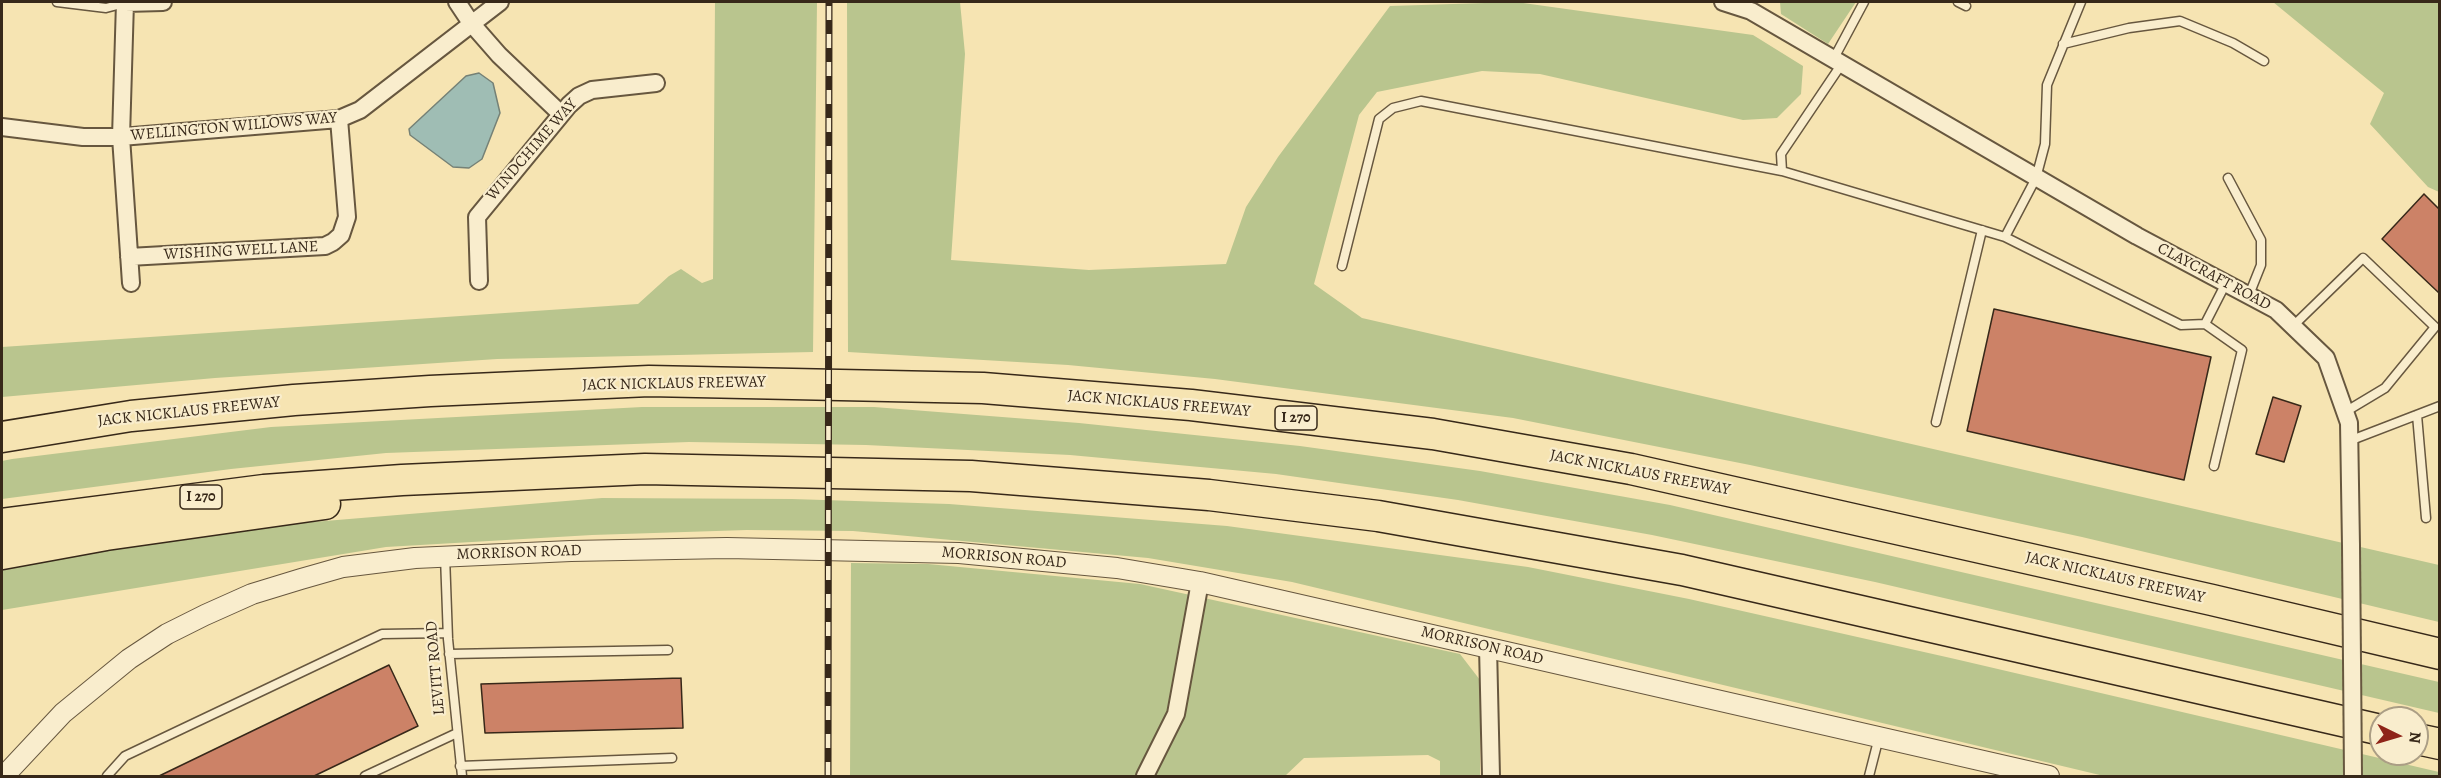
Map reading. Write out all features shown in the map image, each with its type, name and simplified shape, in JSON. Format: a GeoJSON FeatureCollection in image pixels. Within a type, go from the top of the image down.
{"type":"FeatureCollection","features":[{"type":"Feature","properties":{"kind":"highway","name":"JACK NICKLAUS FREEWAY"},"geometry":{"type":"LineString","coordinates":[[2,437],[131,416],[419,391],[649,381],[983,388],[1191,405],[1433,434],[1631,469],[2212,600],[2439,654]]}},
{"type":"Feature","properties":{"kind":"highway"},"geometry":{"type":"LineString","coordinates":[[2,417],[131,416]]}},
{"type":"Feature","properties":{"kind":"highway","name":"I 270"},"geometry":{"type":"LineString","coordinates":[[2,524],[253,491],[402,480],[645,469],[971,476],[1209,495],[1366,515],[1682,570],[2369,727]]}},
{"type":"Feature","properties":{"kind":"highway"},"geometry":{"type":"LineString","coordinates":[[2,554],[106,535],[327,503],[402,480]]}},
{"type":"Feature","properties":{"kind":"street"},"geometry":{"type":"LineString","coordinates":[[131,283],[121,137],[125,2],[163,2]]}},
{"type":"Feature","properties":{"kind":"street"},"geometry":{"type":"LineString","coordinates":[[457,2],[471,23],[499,55],[561,114]]}},
{"type":"Feature","properties":{"kind":"street","name":"WELLINGTON WILLOWS WAY"},"geometry":{"type":"LineString","coordinates":[[2,126],[83,137],[121,137],[339,119],[360,110],[500,2]]}},
{"type":"Feature","properties":{"kind":"street","name":"CLAYCRAFT ROAD"},"geometry":{"type":"LineString","coordinates":[[1724,2],[1757,8],[1837,62],[2036,178],[2276,310],[2326,358],[2349,423],[2353,777]]}},
{"type":"Feature","properties":{"kind":"street","name":"WINDCHIME WAY"},"geometry":{"type":"LineString","coordinates":[[480,281],[477,218],[561,114],[579,96],[592,90],[656,83]]}},
{"type":"Feature","properties":{"kind":"street","name":"WISHING WELL LANE"},"geometry":{"type":"LineString","coordinates":[[129,257],[325,246],[333,242],[341,235],[347,217],[339,119]]}},
{"type":"Feature","properties":{"kind":"street","name":"MORRISON ROAD"},"geometry":{"type":"LineString","coordinates":[[4,777],[47,729],[129,659],[177,629],[252,594],[343,567],[445,556],[727,548],[894,550],[1040,560],[1118,568],[1200,582],[2049,777]]}},
{"type":"Feature","properties":{"kind":"street"},"geometry":{"type":"LineString","coordinates":[[1145,777],[1176,714],[1200,582]]}},
{"type":"Feature","properties":{"kind":"street"},"geometry":{"type":"LineString","coordinates":[[1488,647],[1491,777]]}},
{"type":"Feature","properties":{"kind":"lane"},"geometry":{"type":"LineString","coordinates":[[57,2],[106,8],[125,2]]}},
{"type":"Feature","properties":{"kind":"lane"},"geometry":{"type":"LineString","coordinates":[[1782,171],[1781,154],[1837,62],[1864,2]]}},
{"type":"Feature","properties":{"kind":"lane"},"geometry":{"type":"LineString","coordinates":[[2005,237],[2036,178],[2045,144],[2047,85],[2081,2]]}},
{"type":"Feature","properties":{"kind":"lane"},"geometry":{"type":"LineString","coordinates":[[2064,44],[2129,28],[2180,21],[2234,43],[2264,61]]}},
{"type":"Feature","properties":{"kind":"lane"},"geometry":{"type":"LineString","coordinates":[[1342,266],[1379,119],[1393,108],[1421,101],[1782,171],[2005,237],[2181,325],[2205,324],[2242,350],[2214,466]]}},
{"type":"Feature","properties":{"kind":"lane"},"geometry":{"type":"LineString","coordinates":[[2228,178],[2261,240],[2261,265],[2248,295]]}},
{"type":"Feature","properties":{"kind":"lane"},"geometry":{"type":"LineString","coordinates":[[1936,422],[1982,230]]}},
{"type":"Feature","properties":{"kind":"lane"},"geometry":{"type":"LineString","coordinates":[[2293,326],[2364,258],[2435,327],[2385,388],[2345,412]]}},
{"type":"Feature","properties":{"kind":"lane"},"geometry":{"type":"LineString","coordinates":[[2205,324],[2226,283]]}},
{"type":"Feature","properties":{"kind":"lane"},"geometry":{"type":"LineString","coordinates":[[2349,441],[2439,406]]}},
{"type":"Feature","properties":{"kind":"lane"},"geometry":{"type":"LineString","coordinates":[[2417,415],[2426,518]]}},
{"type":"Feature","properties":{"kind":"lane","name":"LEVITT ROAD"},"geometry":{"type":"LineString","coordinates":[[445,556],[447,633],[462,777]]}},
{"type":"Feature","properties":{"kind":"lane"},"geometry":{"type":"LineString","coordinates":[[107,777],[125,756],[382,634],[447,633]]}},
{"type":"Feature","properties":{"kind":"lane"},"geometry":{"type":"LineString","coordinates":[[449,654],[668,650]]}},
{"type":"Feature","properties":{"kind":"lane"},"geometry":{"type":"LineString","coordinates":[[365,777],[457,733]]}},
{"type":"Feature","properties":{"kind":"lane"},"geometry":{"type":"LineString","coordinates":[[1869,777],[1879,737]]}},
{"type":"Feature","properties":{"kind":"lane"},"geometry":{"type":"LineString","coordinates":[[460,766],[672,758]]}},
{"type":"Feature","properties":{"kind":"green space"},"geometry":{"type":"Polygon","coordinates":[[[715,2],[817,2],[813,352],[497,359],[215,378],[2,397],[2,347],[638,304],[669,276],[681,269],[702,283],[713,279],[715,2]]]}},
{"type":"Feature","properties":{"kind":"green space"},"geometry":{"type":"Polygon","coordinates":[[[847,2],[960,2],[965,54],[951,260],[1089,270],[1226,264],[1246,207],[1278,157],[1390,6],[1516,2],[1753,35],[1803,66],[1801,94],[1777,118],[1743,120],[1540,74],[1482,71],[1377,92],[1359,115],[1314,284],[1362,318],[2439,565],[2439,622],[2082,537],[1750,465],[1513,418],[1215,379],[1068,365],[848,352],[847,2]]]}},
{"type":"Feature","properties":{"kind":"green space"},"geometry":{"type":"Polygon","coordinates":[[[1780,2],[1856,2],[1828,44],[1781,14],[1780,2]]]}},
{"type":"Feature","properties":{"kind":"green space"},"geometry":{"type":"Polygon","coordinates":[[[2273,2],[2439,2],[2439,192],[2428,187],[2370,124],[2384,93],[2273,2]]]}},
{"type":"Feature","properties":{"kind":"green space"},"geometry":{"type":"Polygon","coordinates":[[[642,407],[874,407],[1079,423],[1300,446],[1480,471],[1670,505],[2439,682],[2439,713],[2429,711],[2429,706],[2409,706],[1875,582],[1652,535],[1458,500],[1276,474],[1070,455],[866,445],[689,442],[386,453],[231,469],[2,499],[2,461],[271,427],[642,407]]]}},
{"type":"Feature","properties":{"kind":"green space"},"geometry":{"type":"Polygon","coordinates":[[[602,498],[792,499],[949,504],[1227,526],[1528,567],[1689,599],[2369,756],[2369,766],[2413,766],[2439,772],[2439,776],[2104,776],[1292,582],[1148,558],[853,531],[747,530],[592,535],[386,547],[2,610],[2,568],[89,552],[301,523],[602,498]]]}},
{"type":"Feature","properties":{"kind":"green space"},"geometry":{"type":"Polygon","coordinates":[[[851,563],[928,564],[1140,584],[1460,654],[1480,680],[1480,776],[1440,776],[1440,761],[1428,755],[1304,758],[1285,776],[850,776],[851,563]]]}},
{"type":"Feature","properties":{"kind":"water"},"geometry":{"type":"Polygon","coordinates":[[[479,73],[493,83],[500,113],[482,159],[469,168],[453,167],[410,135],[409,129],[466,76],[479,73]]]}},
{"type":"Feature","properties":{"kind":"building"},"geometry":{"type":"Polygon","coordinates":[[[2424,194],[2439,209],[2439,293],[2382,239],[2424,194]]]}},
{"type":"Feature","properties":{"kind":"building"},"geometry":{"type":"Polygon","coordinates":[[[1994,309],[2211,357],[2184,480],[1967,431],[1994,309]]]}},
{"type":"Feature","properties":{"kind":"building"},"geometry":{"type":"Polygon","coordinates":[[[2273,397],[2301,406],[2284,462],[2256,454],[2273,397]]]}},
{"type":"Feature","properties":{"kind":"building"},"geometry":{"type":"Polygon","coordinates":[[[389,665],[418,726],[312,777],[157,777],[389,665]]]}},
{"type":"Feature","properties":{"kind":"building"},"geometry":{"type":"Polygon","coordinates":[[[681,678],[683,728],[485,733],[481,684],[681,678]]]}},
{"type":"Feature","properties":{"kind":"railway"},"geometry":{"type":"LineString","coordinates":[[828,776],[829,2]]}}]}
